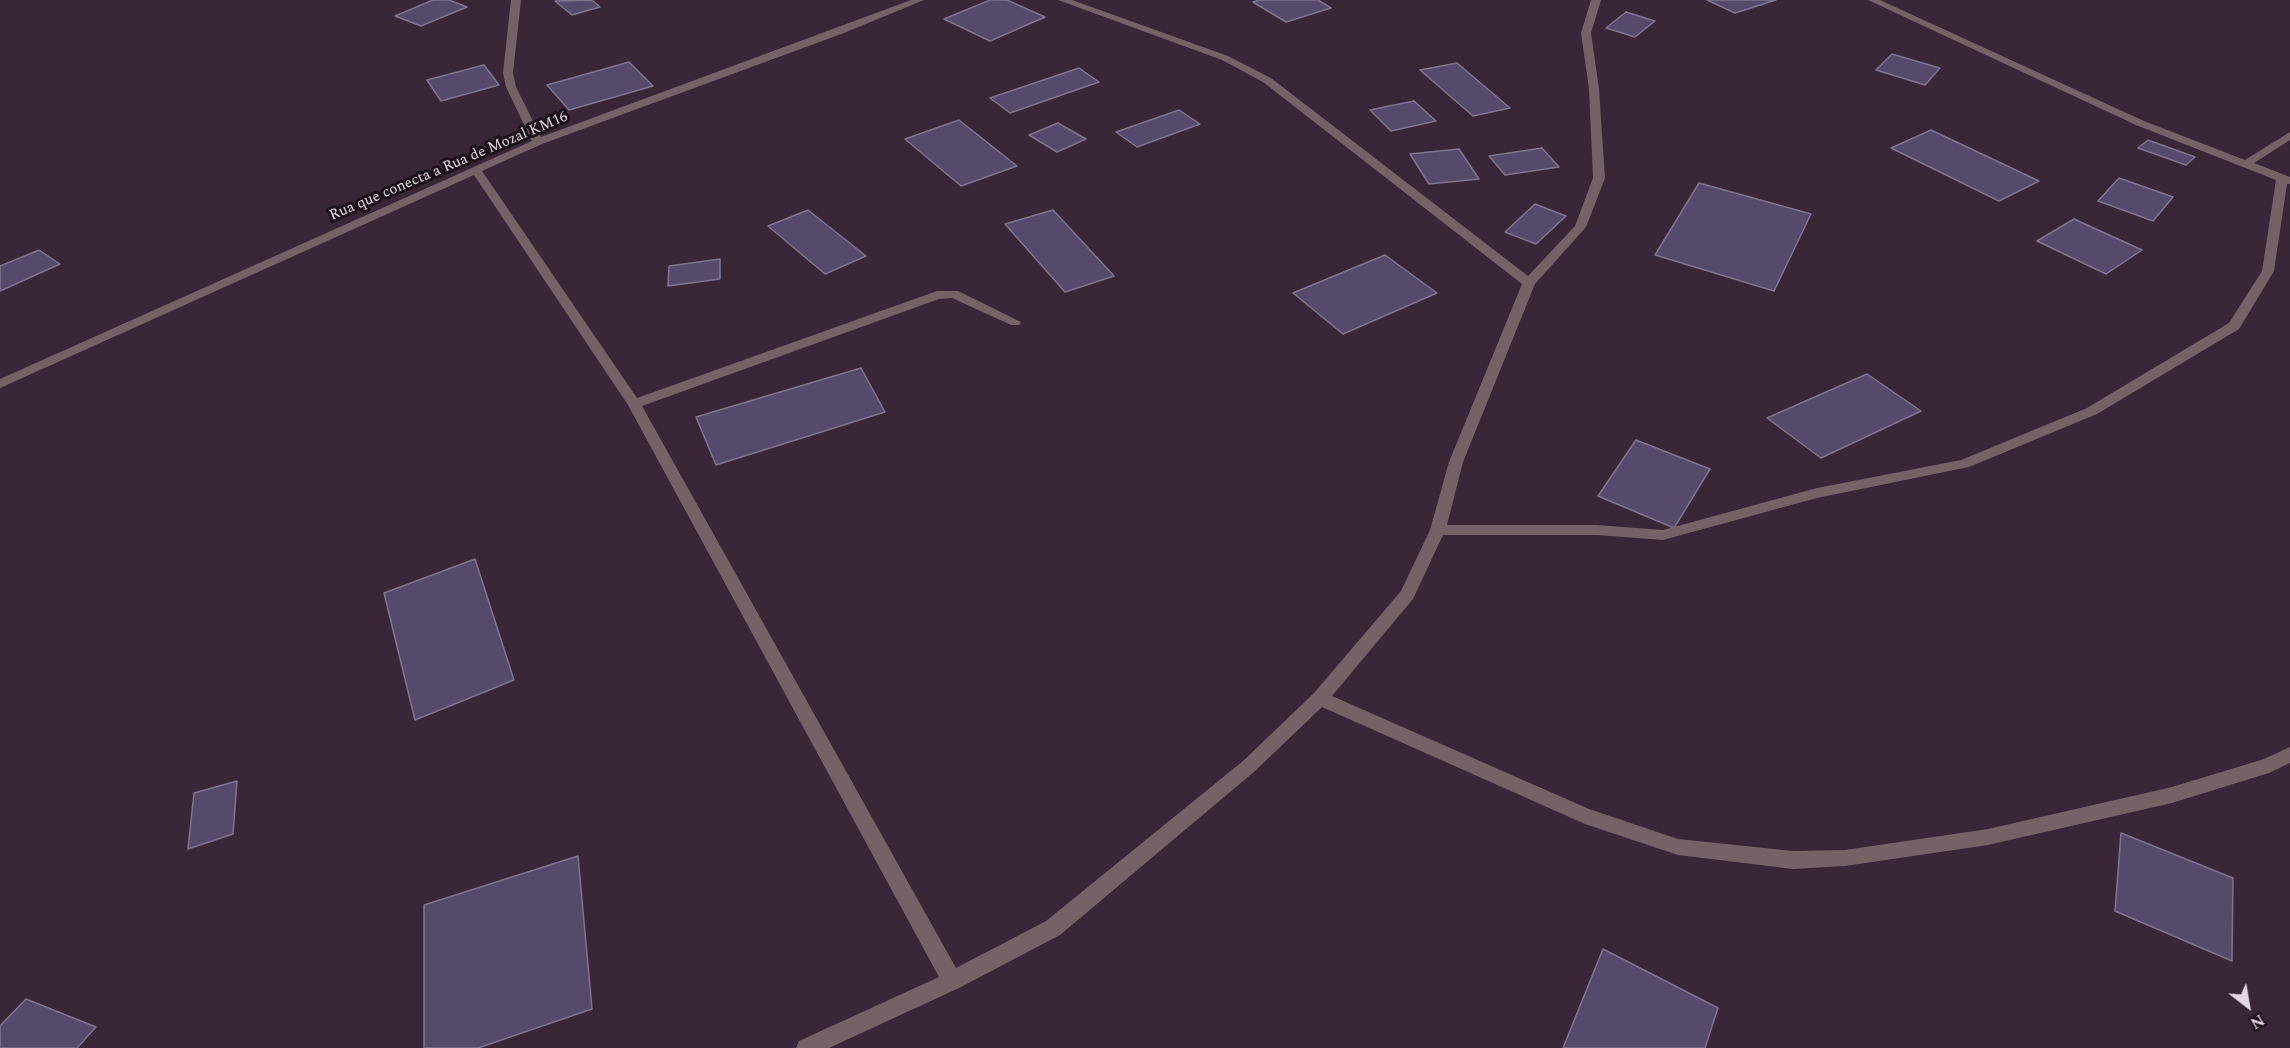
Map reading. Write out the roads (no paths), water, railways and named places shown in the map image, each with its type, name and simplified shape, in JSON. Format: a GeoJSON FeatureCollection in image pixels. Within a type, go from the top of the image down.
{"type":"FeatureCollection","features":[{"type":"Feature","properties":{"kind":"street"},"geometry":{"type":"LineString","coordinates":[[516,0],[508,73],[511,87],[538,142]]}},
{"type":"Feature","properties":{"kind":"street","name":"Rua que conecta a Rua de Mozal KM16"},"geometry":{"type":"LineString","coordinates":[[0,384],[538,142],[830,36],[919,0]]}},
{"type":"Feature","properties":{"kind":"street"},"geometry":{"type":"LineString","coordinates":[[1063,0],[1225,58],[1267,80],[1529,283]]}},
{"type":"Feature","properties":{"kind":"street"},"geometry":{"type":"LineString","coordinates":[[806,1048],[952,981],[1053,928],[1249,766],[1320,698],[1407,595],[1438,530],[1456,462],[1529,283],[1580,226],[1599,178],[1594,88],[1586,33],[1596,0]]}},
{"type":"Feature","properties":{"kind":"street"},"geometry":{"type":"LineString","coordinates":[[1438,530],[1597,530],[1663,535],[1817,493],[1964,464],[2092,411],[2234,326],[2268,271],[2286,180],[2140,123],[2056,82],[1873,0]]}},
{"type":"Feature","properties":{"kind":"street"},"geometry":{"type":"LineString","coordinates":[[2244,165],[2290,135]]}},
{"type":"Feature","properties":{"kind":"street"},"geometry":{"type":"LineString","coordinates":[[475,169],[634,404],[952,981]]}},
{"type":"Feature","properties":{"kind":"street"},"geometry":{"type":"LineString","coordinates":[[634,404],[937,295],[954,294],[1015,322]]}},
{"type":"Feature","properties":{"kind":"street"},"geometry":{"type":"LineString","coordinates":[[1320,698],[1585,816],[1678,847],[1793,860],[1845,858],[1988,837],[2172,795],[2269,765],[2290,754]]}}]}
